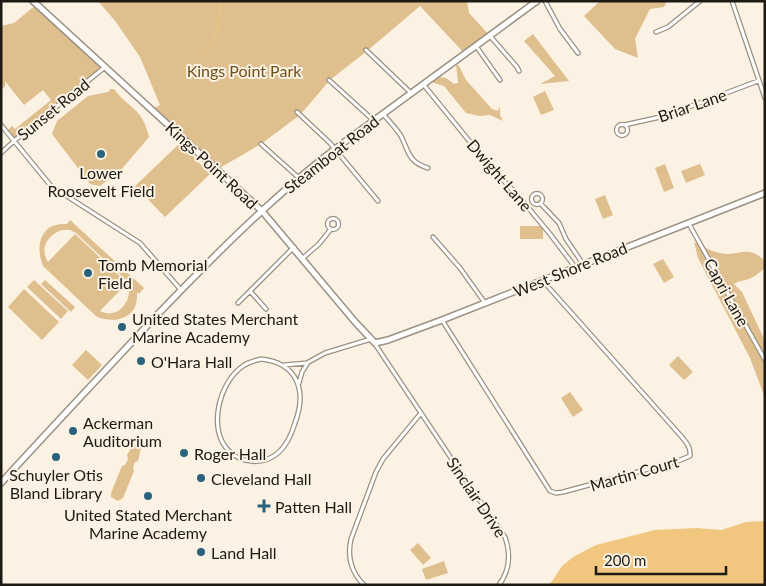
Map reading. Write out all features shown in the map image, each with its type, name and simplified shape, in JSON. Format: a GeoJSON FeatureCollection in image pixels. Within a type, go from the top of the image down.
{"type":"FeatureCollection","features":[{"type":"Feature","properties":{"kind":"main road","name":"Kings Point Road"},"geometry":{"type":"LineString","coordinates":[[33,1],[262,211],[373,341]]}},
{"type":"Feature","properties":{"kind":"main road","name":"Steamboat Road"},"geometry":{"type":"LineString","coordinates":[[1,483],[181,290],[262,211],[335,149],[537,1]]}},
{"type":"Feature","properties":{"kind":"main road","name":"West Shore Road"},"geometry":{"type":"LineString","coordinates":[[373,341],[388,340],[442,320],[765,193]]}},
{"type":"Feature","properties":{"kind":"street"},"geometry":{"type":"LineString","coordinates":[[546,1],[560,29],[578,53]]}},
{"type":"Feature","properties":{"kind":"street"},"geometry":{"type":"LineString","coordinates":[[656,32],[668,27],[700,1]]}},
{"type":"Feature","properties":{"kind":"street"},"geometry":{"type":"LineString","coordinates":[[732,1],[765,98]]}},
{"type":"Feature","properties":{"kind":"street"},"geometry":{"type":"LineString","coordinates":[[490,36],[519,71]]}},
{"type":"Feature","properties":{"kind":"street"},"geometry":{"type":"LineString","coordinates":[[476,46],[500,80]]}},
{"type":"Feature","properties":{"kind":"street"},"geometry":{"type":"LineString","coordinates":[[366,50],[411,93]]}},
{"type":"Feature","properties":{"kind":"street","name":"Sunset Road"},"geometry":{"type":"LineString","coordinates":[[1,153],[105,67]]}},
{"type":"Feature","properties":{"kind":"street"},"geometry":{"type":"LineString","coordinates":[[329,80],[373,120]]}},
{"type":"Feature","properties":{"kind":"street","name":"Briar Lane"},"geometry":{"type":"LineString","coordinates":[[624,125],[664,116],[758,81]]}},
{"type":"Feature","properties":{"kind":"street","name":"Dwight Lane"},"geometry":{"type":"LineString","coordinates":[[424,84],[487,163],[550,234],[575,267]]}},
{"type":"Feature","properties":{"kind":"street"},"geometry":{"type":"LineString","coordinates":[[297,112],[335,149],[378,201]]}},
{"type":"Feature","properties":{"kind":"street"},"geometry":{"type":"LineString","coordinates":[[383,114],[400,135],[406,150],[416,163],[428,168]]}},
{"type":"Feature","properties":{"kind":"street"},"geometry":{"type":"LineString","coordinates":[[1,125],[51,186],[140,243],[181,290]]}},
{"type":"Feature","properties":{"kind":"street"},"geometry":{"type":"LineString","coordinates":[[262,144],[299,178]]}},
{"type":"Feature","properties":{"kind":"street"},"geometry":{"type":"LineString","coordinates":[[540,203],[558,223],[583,264]]}},
{"type":"Feature","properties":{"kind":"street","name":"Capri Lane"},"geometry":{"type":"LineString","coordinates":[[689,224],[765,360]]}},
{"type":"Feature","properties":{"kind":"street"},"geometry":{"type":"LineString","coordinates":[[303,258],[319,244],[331,229]]}},
{"type":"Feature","properties":{"kind":"street"},"geometry":{"type":"LineString","coordinates":[[433,237],[460,268],[485,303]]}},
{"type":"Feature","properties":{"kind":"street"},"geometry":{"type":"LineString","coordinates":[[238,303],[294,247]]}},
{"type":"Feature","properties":{"kind":"street","name":"Martin Court"},"geometry":{"type":"LineString","coordinates":[[442,320],[550,491],[556,493],[563,492],[678,461],[690,456],[689,446],[681,436],[542,281]]}},
{"type":"Feature","properties":{"kind":"street"},"geometry":{"type":"LineString","coordinates":[[250,291],[266,309]]}},
{"type":"Feature","properties":{"kind":"street"},"geometry":{"type":"LineString","coordinates":[[308,363],[302,372],[299,384],[300,397],[297,419],[289,438],[278,453],[261,461],[248,461],[237,458],[224,446],[219,432],[218,414],[222,398],[232,377],[242,366],[252,361],[269,360],[284,365],[308,363],[325,353],[373,341]]}},
{"type":"Feature","properties":{"kind":"street","name":"Sinclair Drive"},"geometry":{"type":"LineString","coordinates":[[373,341],[505,537],[509,557],[505,576],[499,585]]}},
{"type":"Feature","properties":{"kind":"street"},"geometry":{"type":"LineString","coordinates":[[284,365],[297,379],[299,384]]}},
{"type":"Feature","properties":{"kind":"street"},"geometry":{"type":"LineString","coordinates":[[364,585],[351,566],[349,548],[351,539],[376,472],[383,459],[421,413]]}},
{"type":"Feature","properties":{"kind":"green space","name":"Kings Point Park"},"geometry":{"type":"Polygon","coordinates":[[[98,1],[467,1],[469,13],[490,36],[465,54],[420,6],[330,80],[300,115],[261,144],[218,169],[152,109],[160,105],[140,57],[116,22],[98,1]]]}},
{"type":"Feature","properties":{"kind":"green space"},"geometry":{"type":"Polygon","coordinates":[[[600,1],[667,1],[664,7],[650,9],[635,39],[638,58],[615,49],[584,16],[600,1]]]}},
{"type":"Feature","properties":{"kind":"green space"},"geometry":{"type":"Polygon","coordinates":[[[37,4],[105,67],[14,141],[5,129],[7,128],[8,130],[12,126],[15,129],[51,100],[43,90],[24,105],[5,81],[5,86],[1,91],[1,26],[14,23],[37,4]]]}},
{"type":"Feature","properties":{"kind":"green space"},"geometry":{"type":"Polygon","coordinates":[[[533,34],[569,81],[540,84],[555,76],[524,41],[533,34]]]}},
{"type":"Feature","properties":{"kind":"green space"},"geometry":{"type":"Polygon","coordinates":[[[456,64],[466,80],[492,109],[498,111],[500,106],[500,115],[503,121],[490,115],[480,116],[466,113],[444,86],[431,82],[440,77],[446,78],[454,84],[458,83],[456,64]]]}},
{"type":"Feature","properties":{"kind":"green space","name":"Lower Roosevelt Field"},"geometry":{"type":"Polygon","coordinates":[[[114,89],[139,114],[149,137],[121,170],[100,186],[90,184],[52,134],[57,121],[88,96],[108,92],[114,89]]]}},
{"type":"Feature","properties":{"kind":"green space"},"geometry":{"type":"Polygon","coordinates":[[[545,91],[554,110],[541,115],[533,97],[545,91]]]}},
{"type":"Feature","properties":{"kind":"green space"},"geometry":{"type":"Polygon","coordinates":[[[180,143],[210,174],[165,217],[135,186],[180,143]]]}},
{"type":"Feature","properties":{"kind":"green space"},"geometry":{"type":"Polygon","coordinates":[[[665,164],[674,188],[664,192],[655,168],[665,164]]]}},
{"type":"Feature","properties":{"kind":"green space"},"geometry":{"type":"Polygon","coordinates":[[[700,164],[705,175],[686,183],[681,171],[700,164]]]}},
{"type":"Feature","properties":{"kind":"green space"},"geometry":{"type":"Polygon","coordinates":[[[605,195],[613,215],[603,219],[595,199],[605,195]]]}},
{"type":"Feature","properties":{"kind":"green space"},"geometry":{"type":"Polygon","coordinates":[[[70,220],[144,288],[139,294],[137,292],[137,301],[134,308],[125,317],[112,320],[97,317],[43,266],[40,243],[45,231],[58,224],[67,224],[70,220]],[[70,230],[57,232],[46,242],[44,251],[48,262],[75,234],[127,283],[100,311],[113,313],[119,310],[124,306],[129,294],[127,281],[76,233],[70,230]]]}},
{"type":"Feature","properties":{"kind":"green space"},"geometry":{"type":"Polygon","coordinates":[[[520,226],[543,226],[543,239],[520,239],[520,226]]]}},
{"type":"Feature","properties":{"kind":"green space"},"geometry":{"type":"Polygon","coordinates":[[[694,242],[724,254],[751,252],[765,261],[765,268],[757,275],[734,284],[742,292],[765,341],[765,398],[750,358],[698,258],[694,242]]]}},
{"type":"Feature","properties":{"kind":"green space"},"geometry":{"type":"Polygon","coordinates":[[[663,259],[674,277],[664,283],[653,264],[663,259]]]}},
{"type":"Feature","properties":{"kind":"green space"},"geometry":{"type":"Polygon","coordinates":[[[34,280],[68,311],[61,319],[27,287],[34,280]]]}},
{"type":"Feature","properties":{"kind":"green space"},"geometry":{"type":"Polygon","coordinates":[[[45,280],[75,307],[71,312],[41,284],[45,280]]]}},
{"type":"Feature","properties":{"kind":"green space"},"geometry":{"type":"Polygon","coordinates":[[[24,289],[59,322],[42,340],[8,307],[24,289]]]}},
{"type":"Feature","properties":{"kind":"green space"},"geometry":{"type":"Polygon","coordinates":[[[86,350],[102,365],[88,380],[72,365],[86,350]]]}},
{"type":"Feature","properties":{"kind":"green space"},"geometry":{"type":"Polygon","coordinates":[[[678,356],[693,372],[684,380],[669,365],[678,356]]]}},
{"type":"Feature","properties":{"kind":"green space"},"geometry":{"type":"Polygon","coordinates":[[[570,392],[583,410],[573,417],[561,398],[570,392]]]}},
{"type":"Feature","properties":{"kind":"green space"},"geometry":{"type":"Polygon","coordinates":[[[136,444],[141,448],[138,461],[135,462],[134,471],[123,498],[118,501],[111,497],[111,493],[122,466],[125,465],[128,459],[127,455],[133,445],[136,444]]]}},
{"type":"Feature","properties":{"kind":"green space"},"geometry":{"type":"Polygon","coordinates":[[[418,543],[431,558],[423,565],[410,550],[418,543]]]}},
{"type":"Feature","properties":{"kind":"green space"},"geometry":{"type":"Polygon","coordinates":[[[444,561],[448,573],[426,580],[422,569],[444,561]]]}},
{"type":"Feature","properties":{"kind":"shaded area"},"geometry":{"type":"Polygon","coordinates":[[[765,521],[765,585],[548,585],[562,566],[573,557],[596,545],[655,530],[696,528],[721,530],[746,522],[765,521]]]}},
{"type":"Feature","properties":{"kind":"waterway"},"geometry":{"type":"LineString","coordinates":[[203,52],[207,51],[214,40],[221,1]]}},
{"type":"Feature","properties":{"kind":"place","name":"Lower Roosevelt Field"},"geometry":{"type":"Point","coordinates":[101,154]}},
{"type":"Feature","properties":{"kind":"place","name":"Tomb Memorial Field"},"geometry":{"type":"Point","coordinates":[88,273]}},
{"type":"Feature","properties":{"kind":"place","name":"United States Merchant Marine Academy"},"geometry":{"type":"Point","coordinates":[122,327]}},
{"type":"Feature","properties":{"kind":"place","name":"O'Hara Hall"},"geometry":{"type":"Point","coordinates":[141,361]}},
{"type":"Feature","properties":{"kind":"place","name":"Ackerman Auditorium"},"geometry":{"type":"Point","coordinates":[73,431]}},
{"type":"Feature","properties":{"kind":"place","name":"Roger Hall"},"geometry":{"type":"Point","coordinates":[184,453]}},
{"type":"Feature","properties":{"kind":"place","name":"Schuyler Otis Bland Library"},"geometry":{"type":"Point","coordinates":[56,457]}},
{"type":"Feature","properties":{"kind":"place","name":"Cleveland Hall"},"geometry":{"type":"Point","coordinates":[201,478]}},
{"type":"Feature","properties":{"kind":"place","name":"United Stated Merchant Marine Academy"},"geometry":{"type":"Point","coordinates":[148,496]}},
{"type":"Feature","properties":{"kind":"place","name":"Patten Hall"},"geometry":{"type":"Point","coordinates":[264,506]}},
{"type":"Feature","properties":{"kind":"place","name":"Land Hall"},"geometry":{"type":"Point","coordinates":[201,552]}}]}
